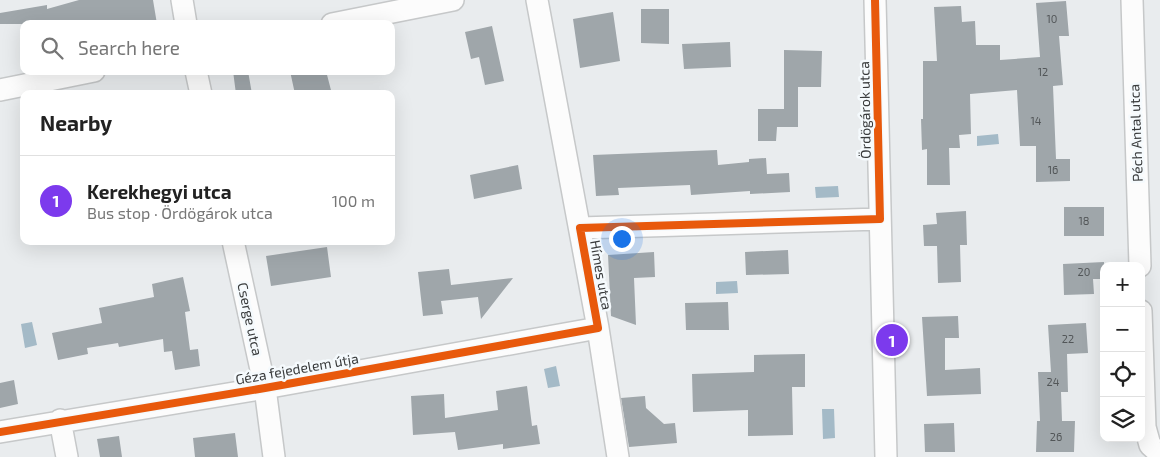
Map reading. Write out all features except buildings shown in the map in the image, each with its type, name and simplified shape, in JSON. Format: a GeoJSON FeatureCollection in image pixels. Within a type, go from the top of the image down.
{"type":"FeatureCollection","features":[{"type":"Feature","properties":{"kind":"street"},"geometry":{"type":"LineString","coordinates":[[182,0],[185,20]]}},
{"type":"Feature","properties":{"kind":"street"},"geometry":{"type":"LineString","coordinates":[[352,20],[453,0]]}},
{"type":"Feature","properties":{"kind":"street","name":"Hímes utca"},"geometry":{"type":"LineString","coordinates":[[537,0],[598,328],[618,457]]}},
{"type":"Feature","properties":{"kind":"street","name":"Ördögárok utca"},"geometry":{"type":"LineString","coordinates":[[875,0],[886,457]]}},
{"type":"Feature","properties":{"kind":"street","name":"Péch Antal utca"},"geometry":{"type":"LineString","coordinates":[[1132,0],[1140,262]]}},
{"type":"Feature","properties":{"kind":"street"},"geometry":{"type":"LineString","coordinates":[[0,90],[74,75]]}},
{"type":"Feature","properties":{"kind":"street"},"geometry":{"type":"LineString","coordinates":[[197,75],[200,90]]}},
{"type":"Feature","properties":{"kind":"street"},"geometry":{"type":"LineString","coordinates":[[580,228],[880,219]]}},
{"type":"Feature","properties":{"kind":"street","name":"Cserge utca"},"geometry":{"type":"LineString","coordinates":[[234,245],[265,388],[274,457]]}},
{"type":"Feature","properties":{"kind":"street","name":"Géza fejedelem útja"},"geometry":{"type":"LineString","coordinates":[[0,432],[60,420],[265,388],[598,328]]}},
{"type":"Feature","properties":{"kind":"street"},"geometry":{"type":"LineString","coordinates":[[1142,352],[1144,427],[1150,445],[1160,454]]}},
{"type":"Feature","properties":{"kind":"street"},"geometry":{"type":"LineString","coordinates":[[60,420],[67,457]]}},
{"type":"Feature","properties":{"kind":"water"},"geometry":{"type":"Polygon","coordinates":[[[998,134],[999,144],[977,146],[977,136],[998,134]]]}},
{"type":"Feature","properties":{"kind":"water"},"geometry":{"type":"Polygon","coordinates":[[[838,186],[839,197],[816,198],[815,187],[838,186]]]}},
{"type":"Feature","properties":{"kind":"water"},"geometry":{"type":"Polygon","coordinates":[[[737,281],[738,293],[716,294],[716,282],[737,281]]]}},
{"type":"Feature","properties":{"kind":"water"},"geometry":{"type":"Polygon","coordinates":[[[32,322],[37,345],[25,348],[21,324],[32,322]]]}},
{"type":"Feature","properties":{"kind":"water"},"geometry":{"type":"Polygon","coordinates":[[[556,366],[560,386],[548,388],[544,369],[556,366]]]}},
{"type":"Feature","properties":{"kind":"water"},"geometry":{"type":"Polygon","coordinates":[[[822,409],[834,409],[835,438],[823,439],[822,409]]]}},
{"type":"Feature","properties":{"kind":"cycle path"},"geometry":{"type":"LineString","coordinates":[[0,432],[265,388],[598,328],[580,228],[880,219],[875,0]]}},
{"type":"Feature","properties":{"kind":"place","name":"Kerekhegyi utca"},"geometry":{"type":"Point","coordinates":[892,340]}}]}
